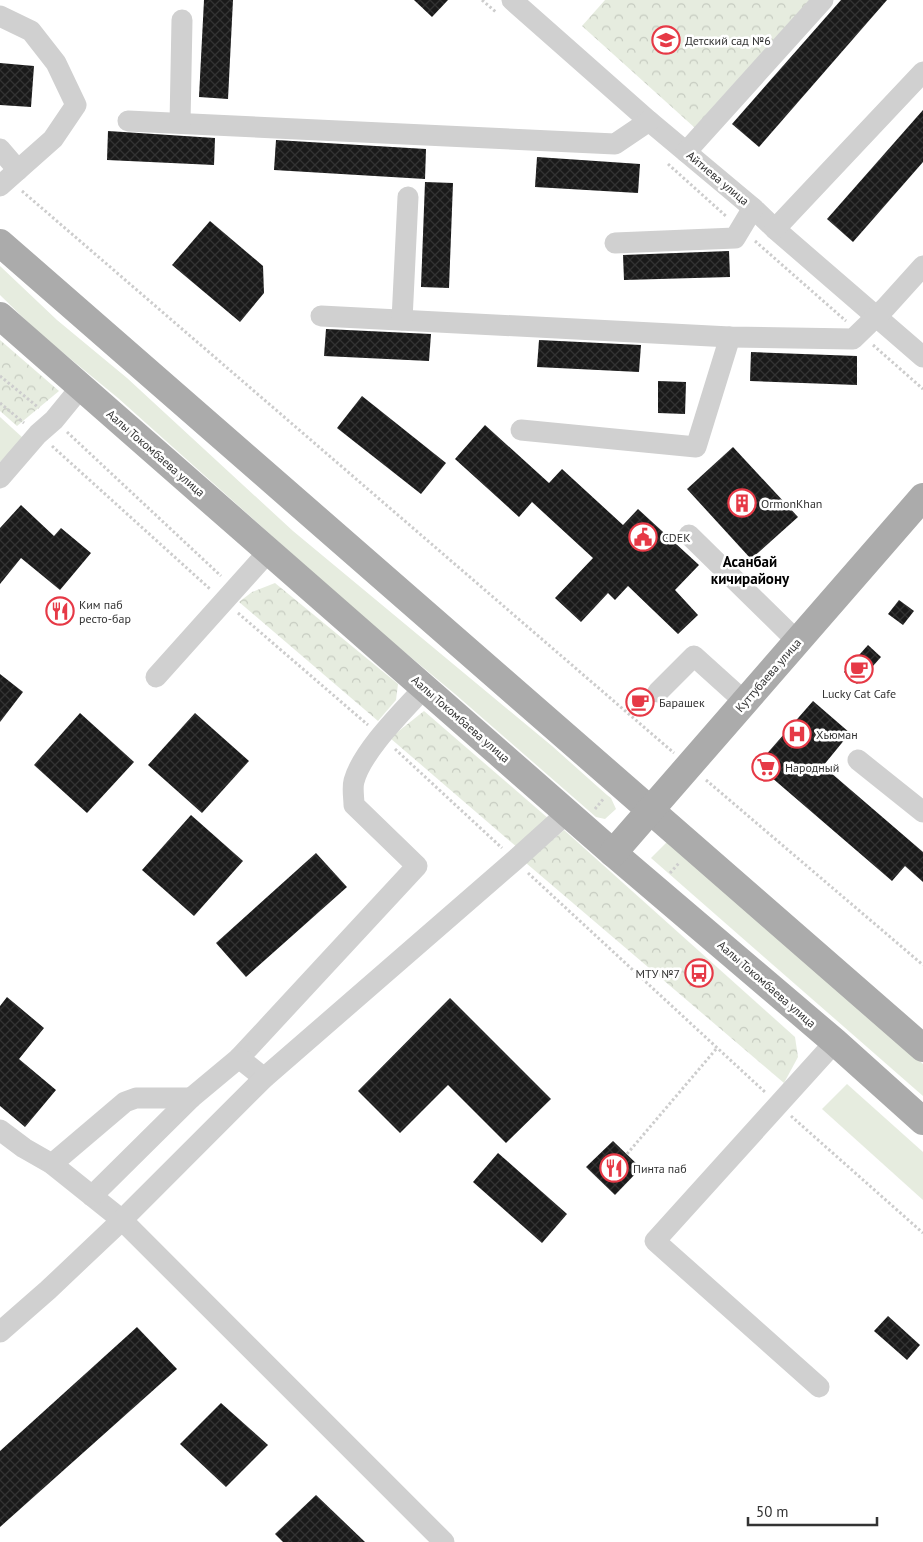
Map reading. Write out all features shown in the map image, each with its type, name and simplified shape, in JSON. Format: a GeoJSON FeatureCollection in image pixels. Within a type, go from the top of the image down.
{"type":"FeatureCollection","features":[{"type":"Feature","properties":{"kind":"main road"},"geometry":{"type":"LineString","coordinates":[[0,243],[923,1048]]}},
{"type":"Feature","properties":{"kind":"main road","name":"Аалы Токомбаева улица"},"geometry":{"type":"LineString","coordinates":[[0,316],[424,688],[579,813],[614,853],[835,1042],[923,1121]]}},
{"type":"Feature","properties":{"kind":"main road","name":"Куттубаева улица"},"geometry":{"type":"LineString","coordinates":[[614,853],[923,497]]}},
{"type":"Feature","properties":{"kind":"street"},"geometry":{"type":"LineString","coordinates":[[686,152],[823,0]]}},
{"type":"Feature","properties":{"kind":"street","name":"Айтиева улица"},"geometry":{"type":"LineString","coordinates":[[507,9],[753,208],[923,357]]}},
{"type":"Feature","properties":{"kind":"street"},"geometry":{"type":"LineString","coordinates":[[0,16],[31,31],[56,63],[76,105],[53,139],[9,178],[0,149]]}},
{"type":"Feature","properties":{"kind":"street"},"geometry":{"type":"LineString","coordinates":[[180,124],[182,20]]}},
{"type":"Feature","properties":{"kind":"street"},"geometry":{"type":"LineString","coordinates":[[775,229],[923,72]]}},
{"type":"Feature","properties":{"kind":"street"},"geometry":{"type":"LineString","coordinates":[[128,121],[615,144],[649,122]]}},
{"type":"Feature","properties":{"kind":"street"},"geometry":{"type":"LineString","coordinates":[[402,320],[408,197]]}},
{"type":"Feature","properties":{"kind":"street"},"geometry":{"type":"LineString","coordinates":[[615,243],[735,238],[753,208]]}},
{"type":"Feature","properties":{"kind":"street"},"geometry":{"type":"LineString","coordinates":[[321,316],[730,337],[853,339],[923,266]]}},
{"type":"Feature","properties":{"kind":"street"},"geometry":{"type":"LineString","coordinates":[[521,430],[696,446],[730,337]]}},
{"type":"Feature","properties":{"kind":"street"},"geometry":{"type":"LineString","coordinates":[[0,489],[81,387]]}},
{"type":"Feature","properties":{"kind":"street"},"geometry":{"type":"LineString","coordinates":[[0,478],[45,430]]}},
{"type":"Feature","properties":{"kind":"street"},"geometry":{"type":"LineString","coordinates":[[689,535],[798,641]]}},
{"type":"Feature","properties":{"kind":"street"},"geometry":{"type":"LineString","coordinates":[[156,677],[269,551]]}},
{"type":"Feature","properties":{"kind":"street"},"geometry":{"type":"LineString","coordinates":[[658,692],[694,656],[745,702]]}},
{"type":"Feature","properties":{"kind":"street"},"geometry":{"type":"LineString","coordinates":[[92,1196],[191,1098],[239,1058],[417,866],[354,805],[353,782],[361,764],[381,736],[424,688]]}},
{"type":"Feature","properties":{"kind":"street"},"geometry":{"type":"LineString","coordinates":[[858,760],[923,812]]}},
{"type":"Feature","properties":{"kind":"street"},"geometry":{"type":"LineString","coordinates":[[0,1332],[48,1290],[122,1220],[264,1078],[515,860],[579,813]]}},
{"type":"Feature","properties":{"kind":"street"},"geometry":{"type":"LineString","coordinates":[[819,1387],[656,1240],[835,1042]]}},
{"type":"Feature","properties":{"kind":"street"},"geometry":{"type":"LineString","coordinates":[[239,1058],[264,1078]]}},
{"type":"Feature","properties":{"kind":"street"},"geometry":{"type":"LineString","coordinates":[[52,1164],[124,1102],[136,1098],[191,1098]]}},
{"type":"Feature","properties":{"kind":"street"},"geometry":{"type":"LineString","coordinates":[[0,1130],[24,1148],[52,1164],[122,1220],[444,1542]]}},
{"type":"Feature","properties":{"kind":"path"},"geometry":{"type":"LineString","coordinates":[[482,0],[507,9]]}},
{"type":"Feature","properties":{"kind":"path"},"geometry":{"type":"LineString","coordinates":[[661,158],[923,389]]}},
{"type":"Feature","properties":{"kind":"path"},"geometry":{"type":"LineString","coordinates":[[9,178],[680,759]]}},
{"type":"Feature","properties":{"kind":"path"},"geometry":{"type":"LineString","coordinates":[[0,376],[45,430],[229,595],[778,1105],[923,1233]]}},
{"type":"Feature","properties":{"kind":"path"},"geometry":{"type":"LineString","coordinates":[[0,403],[45,430],[229,595]]}},
{"type":"Feature","properties":{"kind":"path"},"geometry":{"type":"LineString","coordinates":[[703,778],[923,965]]}},
{"type":"Feature","properties":{"kind":"path"},"geometry":{"type":"LineString","coordinates":[[579,813],[607,794]]}},
{"type":"Feature","properties":{"kind":"path"},"geometry":{"type":"LineString","coordinates":[[627,1154],[717,1048]]}},
{"type":"Feature","properties":{"kind":"green space"},"geometry":{"type":"Polygon","coordinates":[[[605,0],[810,0],[695,128],[582,26],[605,0]]]}},
{"type":"Feature","properties":{"kind":"green space"},"geometry":{"type":"Polygon","coordinates":[[[0,266],[57,320],[127,378],[293,531],[552,746],[611,798],[616,809],[605,819],[596,817],[455,694],[366,620],[118,398],[39,333],[0,295],[0,266]]]}},
{"type":"Feature","properties":{"kind":"green space"},"geometry":{"type":"Polygon","coordinates":[[[0,340],[59,391],[17,426],[0,411],[0,340]]]}},
{"type":"Feature","properties":{"kind":"green space"},"geometry":{"type":"Polygon","coordinates":[[[0,417],[23,438],[0,462],[0,417]]]}},
{"type":"Feature","properties":{"kind":"green space"},"geometry":{"type":"Polygon","coordinates":[[[275,583],[398,684],[396,700],[378,721],[239,602],[252,592],[275,583]]]}},
{"type":"Feature","properties":{"kind":"green space"},"geometry":{"type":"Polygon","coordinates":[[[424,711],[549,819],[518,848],[390,738],[424,711]]]}},
{"type":"Feature","properties":{"kind":"green space"},"geometry":{"type":"Polygon","coordinates":[[[564,830],[795,1037],[798,1057],[784,1083],[526,863],[564,830]]]}},
{"type":"Feature","properties":{"kind":"green space"},"geometry":{"type":"Polygon","coordinates":[[[669,840],[923,1064],[923,1096],[651,858],[669,840]]]}},
{"type":"Feature","properties":{"kind":"green space"},"geometry":{"type":"Polygon","coordinates":[[[847,1084],[923,1152],[923,1200],[822,1109],[847,1084]]]}},
{"type":"Feature","properties":{"kind":"building"},"geometry":{"type":"Polygon","coordinates":[[[204,0],[233,0],[228,99],[199,97],[204,0]]]}},
{"type":"Feature","properties":{"kind":"building"},"geometry":{"type":"Polygon","coordinates":[[[414,0],[448,0],[432,17],[414,0]]]}},
{"type":"Feature","properties":{"kind":"building"},"geometry":{"type":"Polygon","coordinates":[[[841,0],[887,0],[759,147],[732,124],[841,0]]]}},
{"type":"Feature","properties":{"kind":"building"},"geometry":{"type":"Polygon","coordinates":[[[0,63],[34,66],[31,107],[0,105],[0,63]]]}},
{"type":"Feature","properties":{"kind":"building"},"geometry":{"type":"Polygon","coordinates":[[[923,110],[923,162],[853,242],[827,219],[923,110]]]}},
{"type":"Feature","properties":{"kind":"building"},"geometry":{"type":"Polygon","coordinates":[[[108,131],[215,138],[214,165],[107,160],[108,131]]]}},
{"type":"Feature","properties":{"kind":"building"},"geometry":{"type":"Polygon","coordinates":[[[276,140],[426,149],[425,179],[274,170],[276,140]]]}},
{"type":"Feature","properties":{"kind":"building"},"geometry":{"type":"Polygon","coordinates":[[[537,157],[640,164],[638,193],[535,187],[537,157]]]}},
{"type":"Feature","properties":{"kind":"building"},"geometry":{"type":"Polygon","coordinates":[[[425,182],[453,183],[449,288],[421,287],[425,182]]]}},
{"type":"Feature","properties":{"kind":"building"},"geometry":{"type":"Polygon","coordinates":[[[210,221],[263,266],[264,293],[240,322],[172,265],[210,221]]]}},
{"type":"Feature","properties":{"kind":"building"},"geometry":{"type":"Polygon","coordinates":[[[729,251],[730,277],[624,280],[623,255],[729,251]]]}},
{"type":"Feature","properties":{"kind":"building"},"geometry":{"type":"Polygon","coordinates":[[[326,329],[431,334],[429,361],[324,356],[326,329]]]}},
{"type":"Feature","properties":{"kind":"building"},"geometry":{"type":"Polygon","coordinates":[[[539,340],[641,345],[639,372],[537,367],[539,340]]]}},
{"type":"Feature","properties":{"kind":"building"},"geometry":{"type":"Polygon","coordinates":[[[751,352],[857,356],[857,385],[750,381],[751,352]]]}},
{"type":"Feature","properties":{"kind":"building"},"geometry":{"type":"Polygon","coordinates":[[[658,381],[686,382],[685,414],[658,413],[658,381]]]}},
{"type":"Feature","properties":{"kind":"building"},"geometry":{"type":"Polygon","coordinates":[[[362,396],[446,463],[421,494],[337,428],[362,396]]]}},
{"type":"Feature","properties":{"kind":"building"},"geometry":{"type":"Polygon","coordinates":[[[485,425],[549,483],[562,469],[623,525],[638,509],[699,565],[675,590],[698,615],[678,634],[628,586],[615,600],[608,593],[581,622],[555,598],[593,558],[532,502],[519,517],[455,459],[485,425]]]}},
{"type":"Feature","properties":{"kind":"building","name":"OrmonKhan"},"geometry":{"type":"Polygon","coordinates":[[[733,447],[798,517],[751,559],[687,489],[733,447]]]}},
{"type":"Feature","properties":{"kind":"building"},"geometry":{"type":"Polygon","coordinates":[[[21,505],[54,536],[61,528],[91,553],[60,590],[21,558],[0,584],[0,528],[21,505]]]}},
{"type":"Feature","properties":{"kind":"building"},"geometry":{"type":"Polygon","coordinates":[[[899,600],[914,611],[903,625],[888,614],[899,600]]]}},
{"type":"Feature","properties":{"kind":"building","name":"Lucky Cat Cafe"},"geometry":{"type":"Polygon","coordinates":[[[868,645],[881,657],[857,684],[844,672],[868,645]]]}},
{"type":"Feature","properties":{"kind":"building"},"geometry":{"type":"Polygon","coordinates":[[[0,674],[23,692],[0,722],[0,674]]]}},
{"type":"Feature","properties":{"kind":"building"},"geometry":{"type":"Polygon","coordinates":[[[813,701],[850,733],[823,766],[923,852],[923,882],[905,866],[892,881],[757,765],[813,701]]]}},
{"type":"Feature","properties":{"kind":"building"},"geometry":{"type":"Polygon","coordinates":[[[80,713],[134,762],[87,813],[34,765],[80,713]]]}},
{"type":"Feature","properties":{"kind":"building"},"geometry":{"type":"Polygon","coordinates":[[[195,713],[249,761],[202,813],[148,765],[195,713]]]}},
{"type":"Feature","properties":{"kind":"building"},"geometry":{"type":"Polygon","coordinates":[[[191,815],[243,861],[194,916],[142,870],[191,815]]]}},
{"type":"Feature","properties":{"kind":"building"},"geometry":{"type":"Polygon","coordinates":[[[316,853],[347,887],[246,977],[216,943],[316,853]]]}},
{"type":"Feature","properties":{"kind":"building"},"geometry":{"type":"Polygon","coordinates":[[[7,997],[44,1028],[19,1059],[56,1090],[25,1127],[0,1106],[0,1006],[7,997]]]}},
{"type":"Feature","properties":{"kind":"building"},"geometry":{"type":"Polygon","coordinates":[[[450,998],[551,1099],[506,1143],[448,1085],[400,1133],[358,1091],[450,998]]]}},
{"type":"Feature","properties":{"kind":"building","name":"Пинта паб"},"geometry":{"type":"Polygon","coordinates":[[[613,1141],[641,1168],[615,1195],[586,1167],[613,1141]]]}},
{"type":"Feature","properties":{"kind":"building"},"geometry":{"type":"Polygon","coordinates":[[[498,1153],[567,1214],[542,1243],[473,1182],[498,1153]]]}},
{"type":"Feature","properties":{"kind":"building"},"geometry":{"type":"Polygon","coordinates":[[[888,1316],[920,1345],[907,1360],[874,1331],[888,1316]]]}},
{"type":"Feature","properties":{"kind":"building"},"geometry":{"type":"Polygon","coordinates":[[[137,1327],[177,1369],[0,1527],[0,1451],[137,1327]]]}},
{"type":"Feature","properties":{"kind":"building"},"geometry":{"type":"Polygon","coordinates":[[[221,1403],[268,1445],[226,1487],[180,1444],[221,1403]]]}},
{"type":"Feature","properties":{"kind":"building"},"geometry":{"type":"Polygon","coordinates":[[[316,1495],[365,1542],[283,1542],[275,1534],[316,1495]]]}},
{"type":"Feature","properties":{"kind":"place","name":"Детский сад №6"},"geometry":{"type":"Point","coordinates":[666,40]}},
{"type":"Feature","properties":{"kind":"place","name":"OrmonKhan"},"geometry":{"type":"Point","coordinates":[742,503]}},
{"type":"Feature","properties":{"kind":"place","name":"CDEK"},"geometry":{"type":"Point","coordinates":[643,537]}},
{"type":"Feature","properties":{"kind":"place","name":"Ким паб ресто-бар"},"geometry":{"type":"Point","coordinates":[60,611]}},
{"type":"Feature","properties":{"kind":"place","name":"Lucky Cat Cafe"},"geometry":{"type":"Point","coordinates":[859,669]}},
{"type":"Feature","properties":{"kind":"place","name":"Барашек"},"geometry":{"type":"Point","coordinates":[640,702]}},
{"type":"Feature","properties":{"kind":"place","name":"Хьюман"},"geometry":{"type":"Point","coordinates":[797,734]}},
{"type":"Feature","properties":{"kind":"place","name":"Народный"},"geometry":{"type":"Point","coordinates":[766,767]}},
{"type":"Feature","properties":{"kind":"place","name":"МТУ №7"},"geometry":{"type":"Point","coordinates":[699,973]}},
{"type":"Feature","properties":{"kind":"place","name":"Пинта паб"},"geometry":{"type":"Point","coordinates":[614,1168]}},
{"type":"Feature","properties":{"kind":"district","name":"Асанбай кичирайону"},"geometry":{"type":"Point","coordinates":[750,570]}}]}
